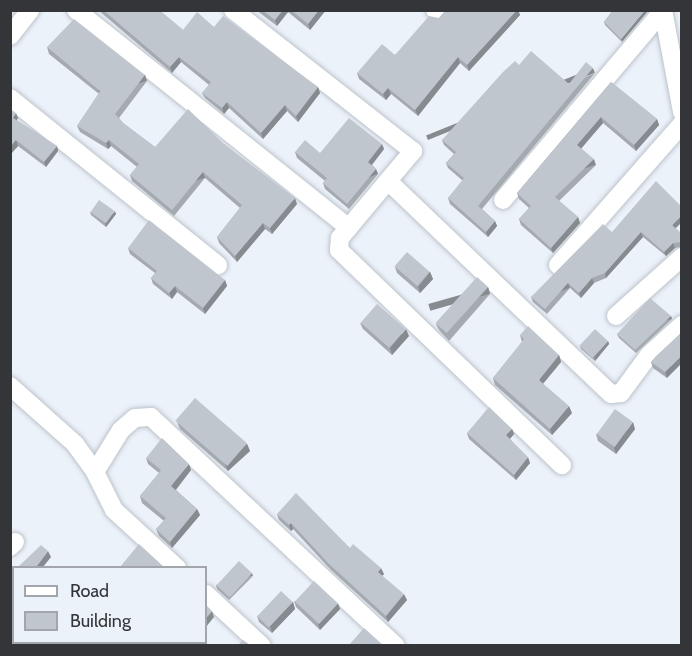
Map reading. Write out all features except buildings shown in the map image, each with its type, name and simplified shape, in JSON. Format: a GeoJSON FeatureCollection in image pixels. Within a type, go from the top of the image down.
{"type":"FeatureCollection","features":[{"type":"Feature","properties":{"kind":"street"},"geometry":{"type":"LineString","coordinates":[[10,36],[30,10]]}},
{"type":"Feature","properties":{"kind":"street"},"geometry":{"type":"LineString","coordinates":[[76,10],[348,228]]}},
{"type":"Feature","properties":{"kind":"street"},"geometry":{"type":"LineString","coordinates":[[233,10],[413,151],[340,238],[339,250],[562,465]]}},
{"type":"Feature","properties":{"kind":"street"},"geometry":{"type":"LineString","coordinates":[[663,11],[678,71],[681,112]]}},
{"type":"Feature","properties":{"kind":"street"},"geometry":{"type":"LineString","coordinates":[[503,200],[663,11]]}},
{"type":"Feature","properties":{"kind":"street"},"geometry":{"type":"LineString","coordinates":[[10,98],[218,265]]}},
{"type":"Feature","properties":{"kind":"street"},"geometry":{"type":"LineString","coordinates":[[558,265],[681,124]]}},
{"type":"Feature","properties":{"kind":"street"},"geometry":{"type":"LineString","coordinates":[[388,181],[611,394],[621,393],[649,355],[681,325]]}},
{"type":"Feature","properties":{"kind":"street"},"geometry":{"type":"LineString","coordinates":[[616,316],[681,257]]}},
{"type":"Feature","properties":{"kind":"street"},"geometry":{"type":"LineString","coordinates":[[10,386],[63,432],[95,472],[114,510],[176,566]]}},
{"type":"Feature","properties":{"kind":"street"},"geometry":{"type":"LineString","coordinates":[[95,472],[121,430],[135,418],[151,417],[396,645]]}},
{"type":"Feature","properties":{"kind":"street"},"geometry":{"type":"LineString","coordinates":[[207,595],[262,645]]}}]}
